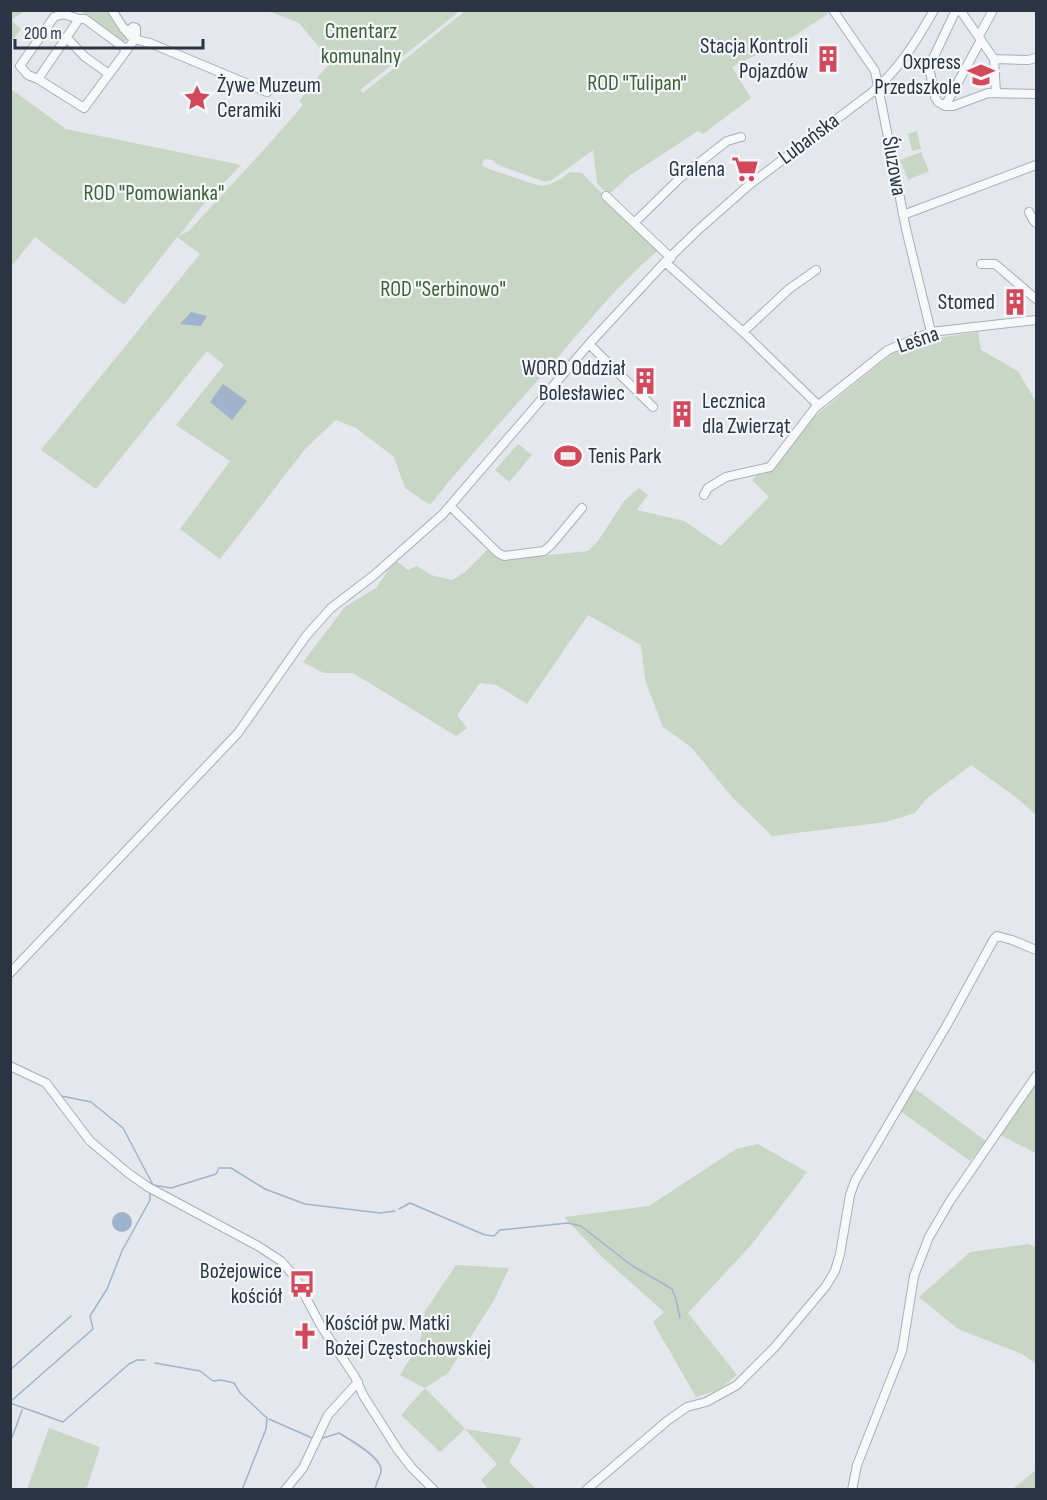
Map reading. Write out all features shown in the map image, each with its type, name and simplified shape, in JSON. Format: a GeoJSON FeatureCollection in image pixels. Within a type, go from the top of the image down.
{"type":"FeatureCollection","features":[{"type":"Feature","properties":{"kind":"street"},"geometry":{"type":"LineString","coordinates":[[112,10],[132,38],[150,42],[267,92]]}},
{"type":"Feature","properties":{"kind":"street","name":"Śluzowa"},"geometry":{"type":"LineString","coordinates":[[833,10],[875,71],[903,216],[932,332]]}},
{"type":"Feature","properties":{"kind":"street","name":"Lubańska"},"geometry":{"type":"LineString","coordinates":[[10,973],[238,733],[306,636],[331,608],[373,576],[443,514],[589,344],[697,231],[749,185],[879,86],[907,56],[934,10]]}},
{"type":"Feature","properties":{"kind":"street"},"geometry":{"type":"LineString","coordinates":[[996,93],[994,59],[958,10],[929,67],[938,102],[945,106],[953,106],[978,96],[996,93],[1036,94]]}},
{"type":"Feature","properties":{"kind":"street"},"geometry":{"type":"LineString","coordinates":[[945,106],[993,10]]}},
{"type":"Feature","properties":{"kind":"street"},"geometry":{"type":"LineString","coordinates":[[127,50],[85,19],[63,14],[54,17],[20,66],[34,78],[84,108],[127,50],[132,38]]}},
{"type":"Feature","properties":{"kind":"street"},"geometry":{"type":"LineString","coordinates":[[38,79],[80,19]]}},
{"type":"Feature","properties":{"kind":"street"},"geometry":{"type":"LineString","coordinates":[[66,37],[85,57],[109,74]]}},
{"type":"Feature","properties":{"kind":"street"},"geometry":{"type":"LineString","coordinates":[[994,59],[1028,60],[1036,58]]}},
{"type":"Feature","properties":{"kind":"street"},"geometry":{"type":"LineString","coordinates":[[635,222],[681,177],[727,141],[741,137]]}},
{"type":"Feature","properties":{"kind":"street"},"geometry":{"type":"LineString","coordinates":[[903,216],[1036,165]]}},
{"type":"Feature","properties":{"kind":"street"},"geometry":{"type":"LineString","coordinates":[[606,196],[635,222],[668,260],[818,405]]}},
{"type":"Feature","properties":{"kind":"street"},"geometry":{"type":"LineString","coordinates":[[1029,212],[1036,223]]}},
{"type":"Feature","properties":{"kind":"street"},"geometry":{"type":"LineString","coordinates":[[981,264],[995,264],[1036,299]]}},
{"type":"Feature","properties":{"kind":"street"},"geometry":{"type":"LineString","coordinates":[[743,332],[789,289],[816,270]]}},
{"type":"Feature","properties":{"kind":"street","name":"Leśna"},"geometry":{"type":"LineString","coordinates":[[704,495],[708,488],[726,477],[770,468],[787,442],[818,405],[888,350],[932,332],[1036,320]]}},
{"type":"Feature","properties":{"kind":"street"},"geometry":{"type":"LineString","coordinates":[[589,344],[653,407]]}},
{"type":"Feature","properties":{"kind":"street"},"geometry":{"type":"LineString","coordinates":[[450,506],[498,553],[504,556],[544,551],[582,508]]}},
{"type":"Feature","properties":{"kind":"street"},"geometry":{"type":"LineString","coordinates":[[586,1490],[682,1411],[717,1397],[737,1385],[798,1321],[835,1271],[850,1194],[855,1181],[939,1039],[994,939],[997,936],[1004,937],[1036,950]]}},
{"type":"Feature","properties":{"kind":"street"},"geometry":{"type":"LineString","coordinates":[[10,1066],[46,1083],[90,1141],[128,1173],[148,1187],[258,1246],[281,1261],[294,1277],[321,1326],[404,1459],[434,1490]]}},
{"type":"Feature","properties":{"kind":"street"},"geometry":{"type":"LineString","coordinates":[[852,1490],[856,1465],[902,1351],[914,1276],[929,1237],[950,1201],[1036,1076]]}},
{"type":"Feature","properties":{"kind":"street"},"geometry":{"type":"LineString","coordinates":[[285,1490],[303,1468],[328,1415],[358,1382]]}},
{"type":"Feature","properties":{"kind":"green space"},"geometry":{"type":"Polygon","coordinates":[[[11,10],[25,11],[11,20],[11,10]]]}},
{"type":"Feature","properties":{"kind":"green space"},"geometry":{"type":"Polygon","coordinates":[[[826,10],[828,14],[794,36],[732,67],[751,98],[703,134],[698,131],[629,176],[608,195],[597,183],[593,150],[552,180],[545,182],[496,164],[494,161],[484,160],[482,165],[490,169],[536,185],[548,185],[570,172],[582,173],[660,249],[604,303],[430,505],[405,488],[394,457],[356,428],[336,420],[306,448],[220,559],[180,529],[230,461],[176,425],[224,365],[207,351],[96,489],[41,450],[200,254],[177,237],[124,305],[35,237],[11,267],[11,89],[66,129],[241,165],[202,206],[179,236],[190,230],[303,105],[299,101],[331,61],[299,23],[268,11],[460,11],[360,90],[363,93],[465,11],[826,10]]]}},
{"type":"Feature","properties":{"kind":"green space"},"geometry":{"type":"Polygon","coordinates":[[[80,11],[113,11],[130,36],[122,44],[80,11]]]}},
{"type":"Feature","properties":{"kind":"green space"},"geometry":{"type":"Polygon","coordinates":[[[11,20],[21,29],[11,43],[11,20]]]}},
{"type":"Feature","properties":{"kind":"green space"},"geometry":{"type":"Polygon","coordinates":[[[917,131],[921,149],[912,151],[908,134],[917,131]]]}},
{"type":"Feature","properties":{"kind":"green space"},"geometry":{"type":"Polygon","coordinates":[[[921,152],[929,171],[908,180],[900,160],[921,152]]]}},
{"type":"Feature","properties":{"kind":"green space"},"geometry":{"type":"Polygon","coordinates":[[[978,332],[981,350],[1018,371],[1036,402],[1036,815],[1017,798],[971,765],[926,799],[915,813],[886,822],[772,836],[732,797],[691,747],[663,727],[645,680],[641,645],[588,615],[527,704],[496,685],[480,683],[457,715],[467,728],[456,736],[353,673],[324,673],[303,662],[345,607],[376,588],[395,560],[408,570],[417,566],[431,575],[452,580],[464,573],[487,550],[500,560],[588,551],[598,541],[624,501],[639,488],[648,495],[637,510],[684,521],[721,546],[769,497],[752,480],[809,421],[894,352],[937,338],[978,332]]]}},
{"type":"Feature","properties":{"kind":"green space"},"geometry":{"type":"Polygon","coordinates":[[[518,444],[532,455],[509,482],[495,470],[518,444]]]}},
{"type":"Feature","properties":{"kind":"green space"},"geometry":{"type":"Polygon","coordinates":[[[1036,1084],[1036,1153],[1000,1135],[1036,1084]]]}},
{"type":"Feature","properties":{"kind":"green space"},"geometry":{"type":"Polygon","coordinates":[[[914,1088],[986,1141],[970,1161],[900,1111],[914,1088]]]}},
{"type":"Feature","properties":{"kind":"green space"},"geometry":{"type":"Polygon","coordinates":[[[758,1144],[807,1172],[752,1244],[688,1313],[737,1375],[718,1390],[696,1397],[653,1322],[664,1312],[601,1256],[564,1217],[649,1206],[736,1149],[758,1144]]]}},
{"type":"Feature","properties":{"kind":"green space"},"geometry":{"type":"Polygon","coordinates":[[[1028,1244],[1036,1247],[1035,1363],[1022,1354],[958,1329],[919,1297],[970,1252],[1028,1244]]]}},
{"type":"Feature","properties":{"kind":"green space"},"geometry":{"type":"Polygon","coordinates":[[[456,1265],[509,1268],[494,1300],[448,1373],[425,1388],[400,1375],[420,1343],[425,1311],[456,1265]]]}},
{"type":"Feature","properties":{"kind":"green space"},"geometry":{"type":"Polygon","coordinates":[[[425,1388],[465,1429],[440,1452],[401,1415],[425,1388]]]}},
{"type":"Feature","properties":{"kind":"green space"},"geometry":{"type":"Polygon","coordinates":[[[49,1428],[100,1447],[87,1487],[82,1489],[27,1489],[49,1428]]]}},
{"type":"Feature","properties":{"kind":"green space"},"geometry":{"type":"Polygon","coordinates":[[[465,1429],[522,1438],[509,1462],[536,1489],[488,1489],[481,1480],[497,1464],[465,1429]]]}},
{"type":"Feature","properties":{"kind":"green space"},"geometry":{"type":"Polygon","coordinates":[[[1036,1470],[1036,1489],[1013,1489],[1036,1470]]]}},
{"type":"Feature","properties":{"kind":"water"},"geometry":{"type":"Polygon","coordinates":[[[191,312],[207,316],[201,326],[180,324],[191,312]]]}},
{"type":"Feature","properties":{"kind":"water"},"geometry":{"type":"Polygon","coordinates":[[[223,384],[247,401],[232,420],[210,402],[223,384]]]}},
{"type":"Feature","properties":{"kind":"water"},"geometry":{"type":"Polygon","coordinates":[[[122,1212],[129,1215],[132,1222],[129,1229],[122,1232],[115,1229],[112,1222],[115,1215],[122,1212]]]}},
{"type":"Feature","properties":{"kind":"waterway"},"geometry":{"type":"LineString","coordinates":[[61,1096],[91,1102],[123,1128],[153,1185],[171,1188],[216,1174],[219,1168],[231,1168],[265,1189],[305,1204],[380,1213],[395,1211]]}},
{"type":"Feature","properties":{"kind":"waterway"},"geometry":{"type":"LineString","coordinates":[[10,1402],[93,1329],[90,1316],[107,1289],[122,1251],[150,1200],[150,1193]]}},
{"type":"Feature","properties":{"kind":"waterway"},"geometry":{"type":"LineString","coordinates":[[399,1209],[410,1203],[485,1235],[494,1236],[500,1230],[568,1223],[581,1226],[631,1265],[672,1289],[680,1318]]}},
{"type":"Feature","properties":{"kind":"waterway"},"geometry":{"type":"LineString","coordinates":[[10,1370],[71,1316]]}},
{"type":"Feature","properties":{"kind":"waterway"},"geometry":{"type":"LineString","coordinates":[[10,1403],[63,1422],[129,1364],[137,1360],[145,1360]]}},
{"type":"Feature","properties":{"kind":"waterway"},"geometry":{"type":"LineString","coordinates":[[155,1363],[200,1371],[213,1381],[234,1383],[240,1393],[267,1418],[266,1429],[242,1490]]}},
{"type":"Feature","properties":{"kind":"waterway"},"geometry":{"type":"LineString","coordinates":[[10,1443],[22,1410]]}},
{"type":"Feature","properties":{"kind":"waterway"},"geometry":{"type":"LineString","coordinates":[[269,1419],[312,1438]]}},
{"type":"Feature","properties":{"kind":"waterway"},"geometry":{"type":"LineString","coordinates":[[320,1439],[339,1433],[377,1460],[381,1471],[375,1490]]}},
{"type":"Feature","properties":{"kind":"place","name":"Stacja Kontroli Pojazdów"},"geometry":{"type":"Point","coordinates":[828,59]}},
{"type":"Feature","properties":{"kind":"place","name":"Oxpress Przedszkole"},"geometry":{"type":"Point","coordinates":[981,75]}},
{"type":"Feature","properties":{"kind":"place","name":"Żywe Muzeum Ceramiki"},"geometry":{"type":"Point","coordinates":[197,98]}},
{"type":"Feature","properties":{"kind":"place","name":"Gralena"},"geometry":{"type":"Point","coordinates":[745,169]}},
{"type":"Feature","properties":{"kind":"place","name":"Stomed"},"geometry":{"type":"Point","coordinates":[1015,302]}},
{"type":"Feature","properties":{"kind":"place","name":"WORD Oddział Bolesławiec"},"geometry":{"type":"Point","coordinates":[645,381]}},
{"type":"Feature","properties":{"kind":"place","name":"Lecznica dla Zwierząt"},"geometry":{"type":"Point","coordinates":[682,414]}},
{"type":"Feature","properties":{"kind":"place","name":"Tenis Park"},"geometry":{"type":"Point","coordinates":[568,456]}},
{"type":"Feature","properties":{"kind":"place","name":"Bożejowice kościół"},"geometry":{"type":"Point","coordinates":[302,1284]}},
{"type":"Feature","properties":{"kind":"place","name":"Kościół pw. Matki Bożej Częstochowskiej"},"geometry":{"type":"Point","coordinates":[305,1336]}},
{"type":"Feature","properties":{"kind":"park label","name":"Cmentarz komunalny"},"geometry":{"type":"Point","coordinates":[361,44]}},
{"type":"Feature","properties":{"kind":"park label","name":"ROD \"Tulipan\""},"geometry":{"type":"Point","coordinates":[637,83]}},
{"type":"Feature","properties":{"kind":"park label","name":"ROD \"Pomowianka\""},"geometry":{"type":"Point","coordinates":[154,193]}},
{"type":"Feature","properties":{"kind":"park label","name":"ROD \"Serbinowo\""},"geometry":{"type":"Point","coordinates":[443,289]}}]}
